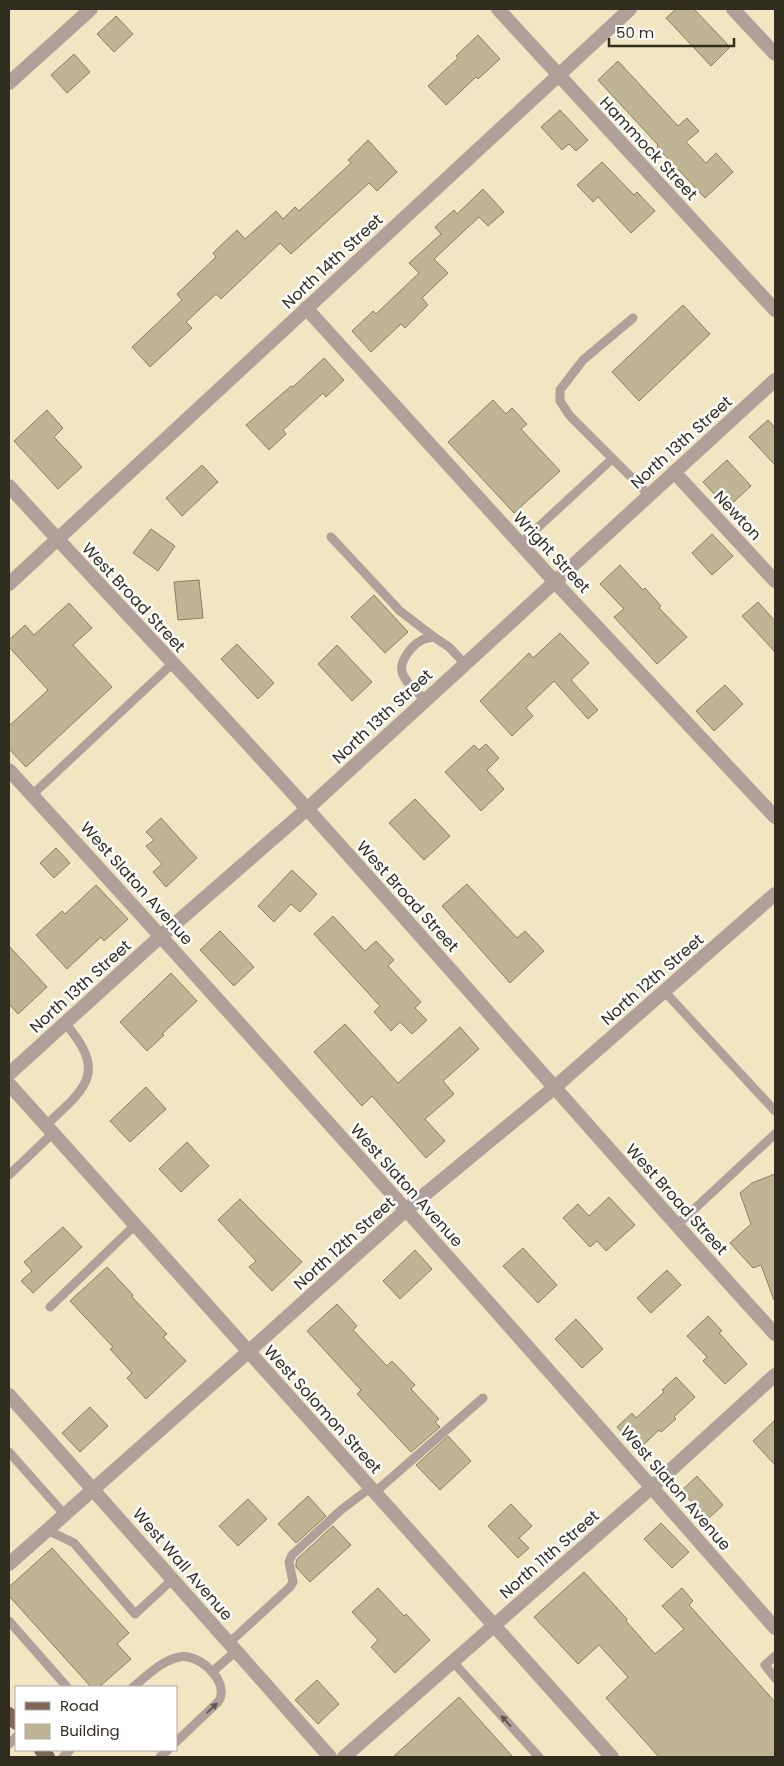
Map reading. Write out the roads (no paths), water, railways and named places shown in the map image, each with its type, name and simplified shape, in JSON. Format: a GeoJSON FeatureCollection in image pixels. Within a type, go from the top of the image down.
{"type":"FeatureCollection","features":[{"type":"Feature","properties":{"kind":"street"},"geometry":{"type":"LineString","coordinates":[[9,83],[91,9]]}},
{"type":"Feature","properties":{"kind":"street","name":"Hammock Street"},"geometry":{"type":"LineString","coordinates":[[498,9],[775,310]]}},
{"type":"Feature","properties":{"kind":"street","name":"North 14th Street"},"geometry":{"type":"LineString","coordinates":[[9,584],[630,9]]}},
{"type":"Feature","properties":{"kind":"street"},"geometry":{"type":"LineString","coordinates":[[733,9],[775,54]]}},
{"type":"Feature","properties":{"kind":"street","name":"Wright Street"},"geometry":{"type":"LineString","coordinates":[[306,308],[555,582],[775,817]]}},
{"type":"Feature","properties":{"kind":"street","name":"North 13th Street"},"geometry":{"type":"LineString","coordinates":[[9,1074],[161,936],[307,809],[775,380]]}},
{"type":"Feature","properties":{"kind":"street","name":"Newton"},"geometry":{"type":"LineString","coordinates":[[674,472],[775,581]]}},
{"type":"Feature","properties":{"kind":"street","name":"West Broad Street"},"geometry":{"type":"LineString","coordinates":[[9,486],[307,809],[676,1226],[775,1334]]}},
{"type":"Feature","properties":{"kind":"street","name":"West Slaton Avenue"},"geometry":{"type":"LineString","coordinates":[[9,770],[161,936],[406,1210],[775,1628]]}},
{"type":"Feature","properties":{"kind":"street","name":"North 12th Street"},"geometry":{"type":"LineString","coordinates":[[10,1559],[47,1530],[406,1210],[555,1087],[775,894]]}},
{"type":"Feature","properties":{"kind":"street","name":"West Solomon Street"},"geometry":{"type":"LineString","coordinates":[[9,1084],[612,1757]]}},
{"type":"Feature","properties":{"kind":"street","name":"North 11th Street"},"geometry":{"type":"LineString","coordinates":[[344,1757],[652,1487],[775,1375]]}},
{"type":"Feature","properties":{"kind":"street","name":"West Wall Avenue"},"geometry":{"type":"LineString","coordinates":[[9,1395],[330,1757]]}},
{"type":"Feature","properties":{"kind":"lane"},"geometry":{"type":"LineString","coordinates":[[633,318],[583,360],[560,390],[560,401],[570,416],[648,495]]}},
{"type":"Feature","properties":{"kind":"lane"},"geometry":{"type":"LineString","coordinates":[[520,544],[612,459]]}},
{"type":"Feature","properties":{"kind":"lane"},"geometry":{"type":"LineString","coordinates":[[331,537],[400,611],[449,648],[465,664]]}},
{"type":"Feature","properties":{"kind":"lane"},"geometry":{"type":"LineString","coordinates":[[425,700],[408,682],[402,672],[402,662],[421,640],[434,637]]}},
{"type":"Feature","properties":{"kind":"lane"},"geometry":{"type":"LineString","coordinates":[[32,795],[172,664]]}},
{"type":"Feature","properties":{"kind":"lane"},"geometry":{"type":"LineString","coordinates":[[664,991],[775,1111]]}},
{"type":"Feature","properties":{"kind":"lane"},"geometry":{"type":"LineString","coordinates":[[9,1175],[84,1088],[88,1078],[87,1058],[84,1049],[78,1038],[65,1023]]}},
{"type":"Feature","properties":{"kind":"lane"},"geometry":{"type":"LineString","coordinates":[[676,1226],[775,1134]]}},
{"type":"Feature","properties":{"kind":"lane"},"geometry":{"type":"LineString","coordinates":[[50,1307],[135,1225]]}},
{"type":"Feature","properties":{"kind":"lane"},"geometry":{"type":"LineString","coordinates":[[212,1672],[290,1587],[293,1582],[289,1562],[292,1555],[341,1510],[372,1490],[482,1398]]}},
{"type":"Feature","properties":{"kind":"lane"},"geometry":{"type":"LineString","coordinates":[[9,1452],[64,1514]]}},
{"type":"Feature","properties":{"kind":"lane"},"geometry":{"type":"LineString","coordinates":[[47,1530],[74,1543],[135,1614],[173,1579]]}},
{"type":"Feature","properties":{"kind":"lane"},"geometry":{"type":"LineString","coordinates":[[9,1621],[66,1686]]}},
{"type":"Feature","properties":{"kind":"lane"},"geometry":{"type":"LineString","coordinates":[[134,1686],[157,1667],[181,1656],[189,1656],[204,1664],[212,1672],[220,1684],[221,1695],[218,1702],[178,1740]]}},
{"type":"Feature","properties":{"kind":"lane"},"geometry":{"type":"LineString","coordinates":[[775,1656],[765,1665],[775,1678]]}},
{"type":"Feature","properties":{"kind":"lane"},"geometry":{"type":"LineString","coordinates":[[453,1662],[539,1757]]}}]}
